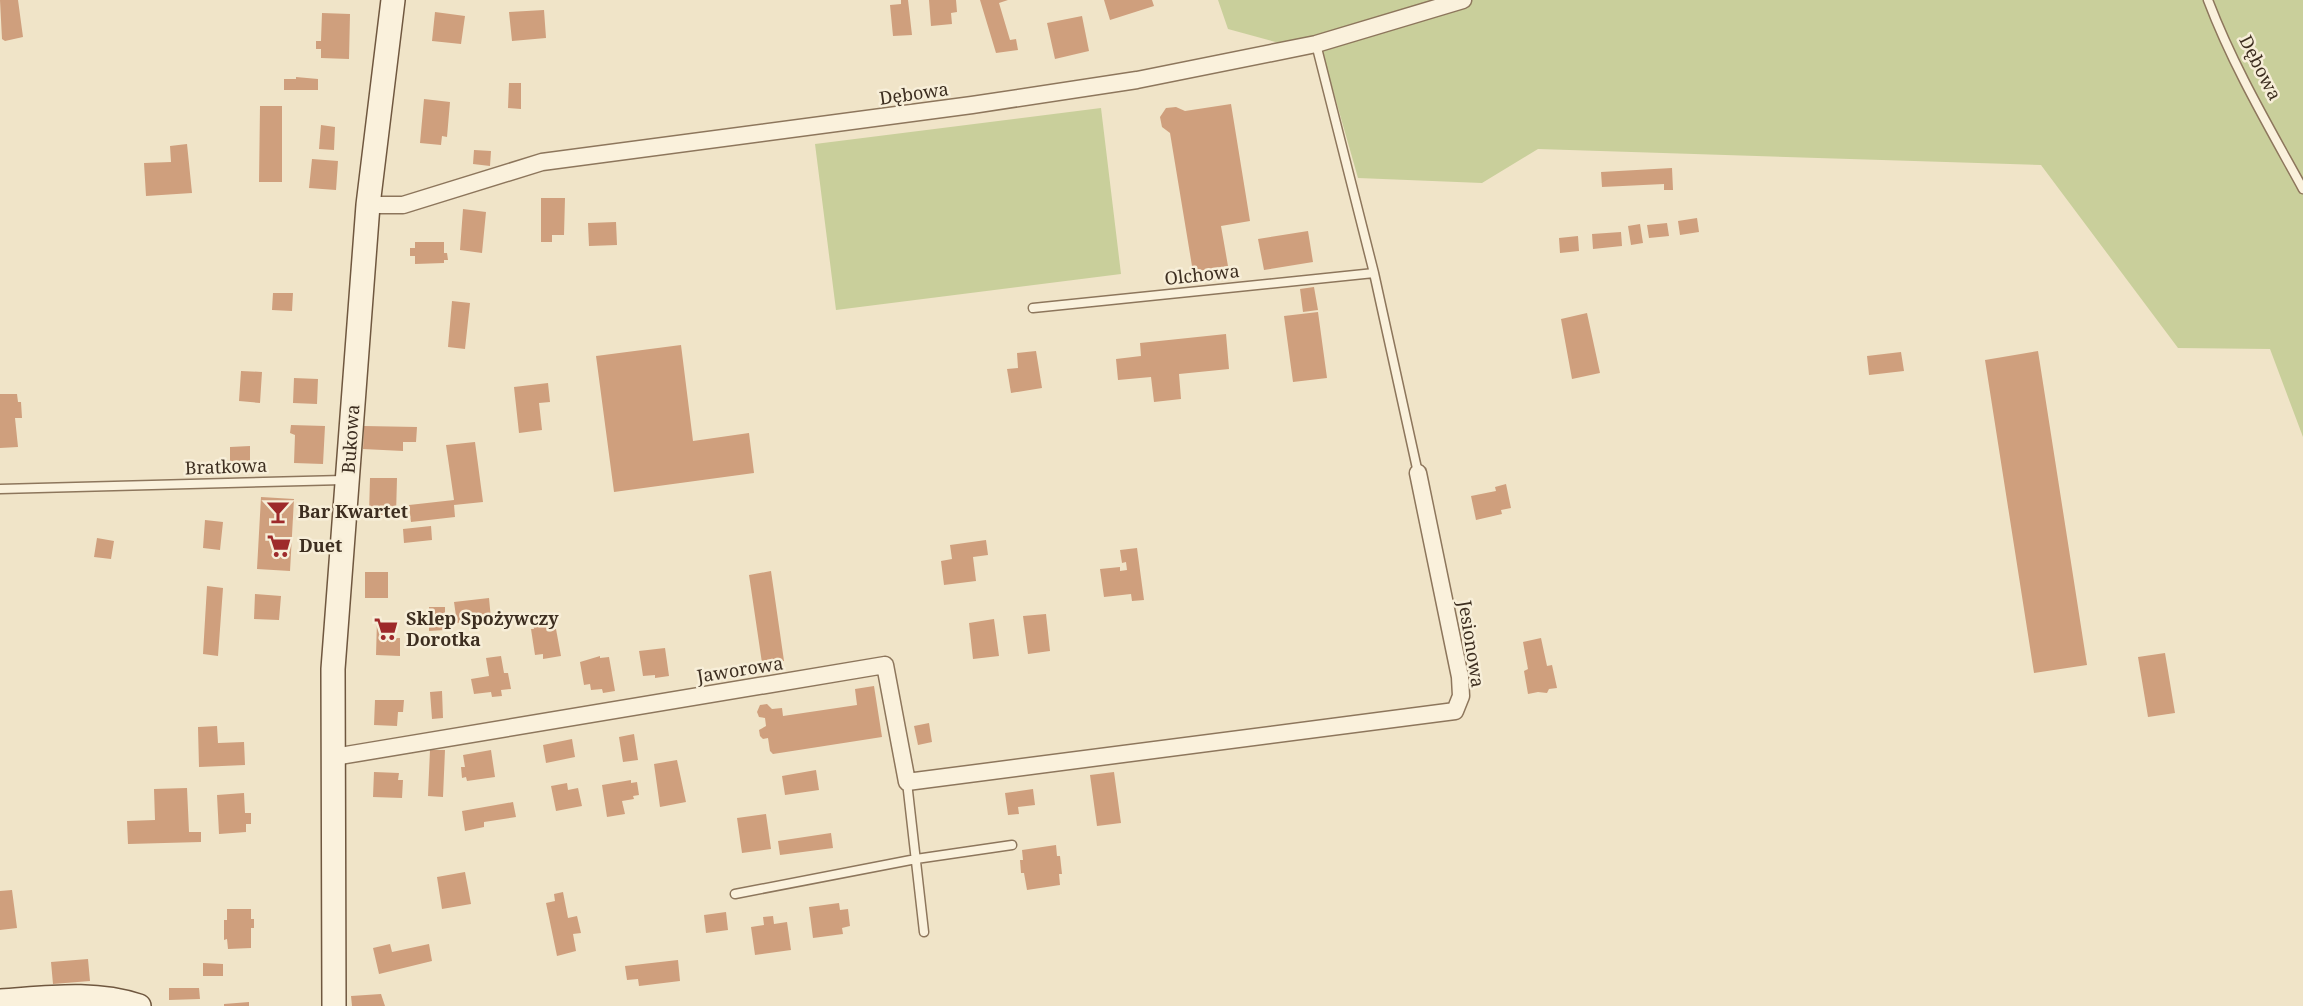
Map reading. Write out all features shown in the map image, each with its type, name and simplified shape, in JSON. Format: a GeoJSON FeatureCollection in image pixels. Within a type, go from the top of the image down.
{"type":"FeatureCollection","features":[{"type":"Feature","properties":{"kind":"street","name":"Bukowa"},"geometry":{"type":"LineString","coordinates":[[334,1006],[333,669],[368,205],[393,0]]}},
{"type":"Feature","properties":{"kind":"street","name":"Dębowa"},"geometry":{"type":"LineString","coordinates":[[368,205],[403,205],[542,162],[932,111],[1124,82],[1316,44],[1462,0]]}},
{"type":"Feature","properties":{"kind":"street","name":"Jesionowa"},"geometry":{"type":"LineString","coordinates":[[907,782],[1455,711],[1461,696],[1460,677],[1418,473]]}},
{"type":"Feature","properties":{"kind":"street","name":"Jaworowa"},"geometry":{"type":"LineString","coordinates":[[334,757],[885,665],[907,782]]}},
{"type":"Feature","properties":{"kind":"street"},"geometry":{"type":"LineString","coordinates":[[0,1001],[77,996],[107,998],[139,1006]]}},
{"type":"Feature","properties":{"kind":"lane","name":"Dębowa"},"geometry":{"type":"LineString","coordinates":[[2208,0],[2252,94],[2303,189]]}},
{"type":"Feature","properties":{"kind":"lane","name":"Jesionowa"},"geometry":{"type":"LineString","coordinates":[[1316,44],[1374,273],[1418,473]]}},
{"type":"Feature","properties":{"kind":"lane","name":"Olchowa"},"geometry":{"type":"LineString","coordinates":[[1033,308],[1374,273]]}},
{"type":"Feature","properties":{"kind":"lane","name":"Bratkowa"},"geometry":{"type":"LineString","coordinates":[[0,489],[347,480]]}},
{"type":"Feature","properties":{"kind":"lane","name":"Jaworowa"},"geometry":{"type":"LineString","coordinates":[[907,782],[924,932]]}},
{"type":"Feature","properties":{"kind":"lane"},"geometry":{"type":"LineString","coordinates":[[735,894],[916,859],[1012,845]]}},
{"type":"Feature","properties":{"kind":"green space"},"geometry":{"type":"Polygon","coordinates":[[[1218,0],[2303,0],[2303,437],[2270,349],[2178,348],[2041,165],[1538,149],[1482,183],[1358,178],[1323,55],[1228,29],[1218,0]]]}},
{"type":"Feature","properties":{"kind":"green space"},"geometry":{"type":"Polygon","coordinates":[[[1101,108],[1121,274],[836,310],[815,144],[1101,108]]]}},
{"type":"Feature","properties":{"kind":"building"},"geometry":{"type":"Polygon","coordinates":[[[0,0],[18,0],[23,37],[5,41],[2,39],[0,0]]]}},
{"type":"Feature","properties":{"kind":"building"},"geometry":{"type":"Polygon","coordinates":[[[901,0],[908,0],[912,35],[893,36],[890,5],[901,4],[901,0]]]}},
{"type":"Feature","properties":{"kind":"building"},"geometry":{"type":"Polygon","coordinates":[[[929,0],[956,0],[957,12],[951,13],[952,24],[931,26],[929,0]]]}},
{"type":"Feature","properties":{"kind":"building"},"geometry":{"type":"Polygon","coordinates":[[[980,0],[1008,0],[999,3],[1010,40],[1016,39],[1018,50],[996,53],[980,0]]]}},
{"type":"Feature","properties":{"kind":"building"},"geometry":{"type":"Polygon","coordinates":[[[1104,0],[1152,0],[1154,6],[1110,20],[1104,0]]]}},
{"type":"Feature","properties":{"kind":"building"},"geometry":{"type":"Polygon","coordinates":[[[544,10],[546,38],[512,41],[509,12],[544,10]]]}},
{"type":"Feature","properties":{"kind":"building"},"geometry":{"type":"Polygon","coordinates":[[[435,12],[465,16],[461,44],[432,41],[435,12]]]}},
{"type":"Feature","properties":{"kind":"building"},"geometry":{"type":"Polygon","coordinates":[[[322,13],[350,14],[349,59],[321,58],[321,49],[316,49],[316,41],[321,41],[322,13]]]}},
{"type":"Feature","properties":{"kind":"building"},"geometry":{"type":"Polygon","coordinates":[[[1082,16],[1089,51],[1055,59],[1047,23],[1082,16]]]}},
{"type":"Feature","properties":{"kind":"building"},"geometry":{"type":"Polygon","coordinates":[[[284,79],[318,79],[318,90],[284,90],[284,79]]]}},
{"type":"Feature","properties":{"kind":"building"},"geometry":{"type":"Polygon","coordinates":[[[509,83],[521,83],[521,109],[508,108],[509,83]]]}},
{"type":"Feature","properties":{"kind":"building"},"geometry":{"type":"Polygon","coordinates":[[[424,99],[450,102],[447,137],[442,136],[441,145],[420,143],[424,99]]]}},
{"type":"Feature","properties":{"kind":"building"},"geometry":{"type":"Polygon","coordinates":[[[1231,104],[1250,221],[1221,226],[1228,266],[1193,272],[1170,133],[1162,127],[1160,117],[1166,108],[1176,107],[1185,111],[1231,104]]]}},
{"type":"Feature","properties":{"kind":"building"},"geometry":{"type":"Polygon","coordinates":[[[260,106],[282,106],[282,182],[259,182],[260,106]]]}},
{"type":"Feature","properties":{"kind":"building"},"geometry":{"type":"Polygon","coordinates":[[[321,125],[335,127],[334,150],[319,149],[321,125]]]}},
{"type":"Feature","properties":{"kind":"building"},"geometry":{"type":"Polygon","coordinates":[[[187,144],[192,193],[146,196],[144,163],[171,162],[170,146],[187,144]]]}},
{"type":"Feature","properties":{"kind":"building"},"geometry":{"type":"Polygon","coordinates":[[[474,150],[491,151],[490,166],[473,164],[474,150]]]}},
{"type":"Feature","properties":{"kind":"building"},"geometry":{"type":"Polygon","coordinates":[[[312,159],[338,161],[336,190],[309,188],[312,159]]]}},
{"type":"Feature","properties":{"kind":"building"},"geometry":{"type":"Polygon","coordinates":[[[1672,168],[1673,190],[1664,190],[1664,184],[1602,187],[1601,172],[1672,168]]]}},
{"type":"Feature","properties":{"kind":"building"},"geometry":{"type":"Polygon","coordinates":[[[541,198],[565,198],[564,235],[552,235],[552,242],[541,242],[541,198]]]}},
{"type":"Feature","properties":{"kind":"building"},"geometry":{"type":"Polygon","coordinates":[[[463,209],[486,212],[482,253],[460,250],[463,209]]]}},
{"type":"Feature","properties":{"kind":"building"},"geometry":{"type":"Polygon","coordinates":[[[1697,218],[1699,232],[1680,235],[1678,221],[1697,218]]]}},
{"type":"Feature","properties":{"kind":"building"},"geometry":{"type":"Polygon","coordinates":[[[616,222],[617,245],[589,246],[588,223],[616,222]]]}},
{"type":"Feature","properties":{"kind":"building"},"geometry":{"type":"Polygon","coordinates":[[[1667,223],[1669,236],[1649,238],[1647,225],[1667,223]]]}},
{"type":"Feature","properties":{"kind":"building"},"geometry":{"type":"Polygon","coordinates":[[[1640,224],[1643,243],[1631,245],[1628,226],[1640,224]]]}},
{"type":"Feature","properties":{"kind":"building"},"geometry":{"type":"Polygon","coordinates":[[[1308,231],[1313,262],[1264,270],[1258,239],[1308,231]]]}},
{"type":"Feature","properties":{"kind":"building"},"geometry":{"type":"Polygon","coordinates":[[[1621,232],[1622,246],[1593,249],[1592,234],[1621,232]]]}},
{"type":"Feature","properties":{"kind":"building"},"geometry":{"type":"Polygon","coordinates":[[[1578,236],[1579,251],[1560,253],[1559,238],[1578,236]]]}},
{"type":"Feature","properties":{"kind":"building"},"geometry":{"type":"Polygon","coordinates":[[[415,242],[444,242],[444,253],[447,253],[448,260],[444,260],[444,263],[415,264],[415,256],[410,256],[410,248],[415,248],[415,242]]]}},
{"type":"Feature","properties":{"kind":"building"},"geometry":{"type":"Polygon","coordinates":[[[1314,287],[1318,310],[1303,312],[1300,289],[1314,287]]]}},
{"type":"Feature","properties":{"kind":"building"},"geometry":{"type":"Polygon","coordinates":[[[273,293],[293,293],[292,311],[272,310],[273,293]]]}},
{"type":"Feature","properties":{"kind":"building"},"geometry":{"type":"Polygon","coordinates":[[[452,301],[470,303],[465,349],[448,347],[452,301]]]}},
{"type":"Feature","properties":{"kind":"building"},"geometry":{"type":"Polygon","coordinates":[[[1318,312],[1327,378],[1293,382],[1284,316],[1318,312]]]}},
{"type":"Feature","properties":{"kind":"building"},"geometry":{"type":"Polygon","coordinates":[[[1587,313],[1600,373],[1572,379],[1561,319],[1587,313]]]}},
{"type":"Feature","properties":{"kind":"building"},"geometry":{"type":"Polygon","coordinates":[[[1226,334],[1229,369],[1179,374],[1181,399],[1154,402],[1151,377],[1118,380],[1116,359],[1141,356],[1140,343],[1226,334]]]}},
{"type":"Feature","properties":{"kind":"building"},"geometry":{"type":"Polygon","coordinates":[[[681,345],[693,441],[749,433],[754,473],[614,492],[596,356],[681,345]]]}},
{"type":"Feature","properties":{"kind":"building"},"geometry":{"type":"Polygon","coordinates":[[[1036,351],[1042,388],[1011,393],[1007,369],[1018,368],[1017,353],[1036,351]]]}},
{"type":"Feature","properties":{"kind":"building"},"geometry":{"type":"Polygon","coordinates":[[[2038,351],[2087,665],[2034,673],[1985,360],[2038,351]]]}},
{"type":"Feature","properties":{"kind":"building"},"geometry":{"type":"Polygon","coordinates":[[[1901,352],[1904,371],[1869,375],[1867,356],[1901,352]]]}},
{"type":"Feature","properties":{"kind":"building"},"geometry":{"type":"Polygon","coordinates":[[[241,371],[262,372],[260,403],[239,401],[241,371]]]}},
{"type":"Feature","properties":{"kind":"building"},"geometry":{"type":"Polygon","coordinates":[[[294,378],[318,379],[317,404],[293,403],[294,378]]]}},
{"type":"Feature","properties":{"kind":"building"},"geometry":{"type":"Polygon","coordinates":[[[548,383],[550,402],[539,403],[542,430],[519,433],[514,387],[548,383]]]}},
{"type":"Feature","properties":{"kind":"building"},"geometry":{"type":"Polygon","coordinates":[[[0,394],[17,394],[18,402],[21,402],[22,418],[15,418],[18,447],[0,448],[0,394]]]}},
{"type":"Feature","properties":{"kind":"building"},"geometry":{"type":"Polygon","coordinates":[[[291,425],[325,426],[323,464],[294,463],[295,435],[290,433],[291,425]]]}},
{"type":"Feature","properties":{"kind":"building"},"geometry":{"type":"Polygon","coordinates":[[[364,426],[417,427],[416,442],[403,442],[403,451],[363,449],[364,426]]]}},
{"type":"Feature","properties":{"kind":"building"},"geometry":{"type":"Polygon","coordinates":[[[475,442],[483,502],[454,505],[455,517],[411,522],[409,505],[454,500],[446,445],[475,442]]]}},
{"type":"Feature","properties":{"kind":"building"},"geometry":{"type":"Polygon","coordinates":[[[250,446],[250,467],[230,467],[230,447],[250,446]]]}},
{"type":"Feature","properties":{"kind":"building"},"geometry":{"type":"Polygon","coordinates":[[[370,478],[397,478],[396,515],[369,515],[370,478]]]}},
{"type":"Feature","properties":{"kind":"building"},"geometry":{"type":"Polygon","coordinates":[[[1506,484],[1511,508],[1501,510],[1502,514],[1476,520],[1471,496],[1496,491],[1495,487],[1506,484]]]}},
{"type":"Feature","properties":{"kind":"building"},"geometry":{"type":"Polygon","coordinates":[[[261,497],[294,499],[290,571],[257,569],[261,497]]]}},
{"type":"Feature","properties":{"kind":"building"},"geometry":{"type":"Polygon","coordinates":[[[205,520],[223,522],[220,550],[203,548],[205,520]]]}},
{"type":"Feature","properties":{"kind":"building"},"geometry":{"type":"Polygon","coordinates":[[[431,526],[432,540],[404,543],[403,529],[431,526]]]}},
{"type":"Feature","properties":{"kind":"building"},"geometry":{"type":"Polygon","coordinates":[[[97,538],[114,541],[111,559],[94,557],[97,538]]]}},
{"type":"Feature","properties":{"kind":"building"},"geometry":{"type":"Polygon","coordinates":[[[986,540],[988,555],[973,557],[976,581],[944,585],[941,561],[952,559],[950,545],[986,540]]]}},
{"type":"Feature","properties":{"kind":"building"},"geometry":{"type":"Polygon","coordinates":[[[1137,548],[1144,600],[1132,601],[1131,594],[1104,597],[1100,569],[1120,567],[1120,571],[1127,570],[1126,562],[1122,563],[1120,550],[1137,548]]]}},
{"type":"Feature","properties":{"kind":"building"},"geometry":{"type":"Polygon","coordinates":[[[771,571],[784,661],[762,663],[749,575],[771,571]]]}},
{"type":"Feature","properties":{"kind":"building"},"geometry":{"type":"Polygon","coordinates":[[[365,572],[388,572],[388,598],[365,598],[365,572]]]}},
{"type":"Feature","properties":{"kind":"building"},"geometry":{"type":"Polygon","coordinates":[[[207,586],[223,588],[218,656],[203,654],[207,586]]]}},
{"type":"Feature","properties":{"kind":"building"},"geometry":{"type":"Polygon","coordinates":[[[255,594],[281,596],[279,620],[254,619],[255,594]]]}},
{"type":"Feature","properties":{"kind":"building"},"geometry":{"type":"Polygon","coordinates":[[[489,598],[491,619],[457,623],[454,602],[489,598]]]}},
{"type":"Feature","properties":{"kind":"building"},"geometry":{"type":"Polygon","coordinates":[[[429,607],[445,607],[445,630],[429,631],[429,607]]]}},
{"type":"Feature","properties":{"kind":"building"},"geometry":{"type":"Polygon","coordinates":[[[1046,614],[1050,651],[1028,654],[1023,616],[1046,614]]]}},
{"type":"Feature","properties":{"kind":"building"},"geometry":{"type":"Polygon","coordinates":[[[549,615],[549,630],[556,629],[561,656],[543,659],[543,654],[535,655],[532,618],[549,615]]]}},
{"type":"Feature","properties":{"kind":"building"},"geometry":{"type":"Polygon","coordinates":[[[994,619],[999,656],[973,659],[969,623],[994,619]]]}},
{"type":"Feature","properties":{"kind":"building","name":"Sklep Spożywczy Dorotka"},"geometry":{"type":"Polygon","coordinates":[[[377,620],[395,621],[395,638],[400,638],[400,656],[376,655],[377,620]]]}},
{"type":"Feature","properties":{"kind":"building"},"geometry":{"type":"Polygon","coordinates":[[[1541,638],[1547,666],[1552,665],[1557,688],[1549,689],[1547,693],[1528,694],[1524,671],[1528,669],[1523,642],[1541,638]]]}},
{"type":"Feature","properties":{"kind":"building"},"geometry":{"type":"Polygon","coordinates":[[[665,648],[669,676],[643,676],[639,651],[665,648]]]}},
{"type":"Feature","properties":{"kind":"building"},"geometry":{"type":"Polygon","coordinates":[[[2165,653],[2175,713],[2148,717],[2138,657],[2165,653]]]}},
{"type":"Feature","properties":{"kind":"building"},"geometry":{"type":"Polygon","coordinates":[[[501,656],[511,689],[501,690],[502,696],[492,697],[491,692],[474,694],[471,679],[489,676],[486,658],[501,656]]]}},
{"type":"Feature","properties":{"kind":"building"},"geometry":{"type":"Polygon","coordinates":[[[600,656],[609,657],[615,691],[603,693],[602,689],[591,690],[590,684],[584,685],[580,662],[600,656]]]}},
{"type":"Feature","properties":{"kind":"building"},"geometry":{"type":"Polygon","coordinates":[[[874,686],[882,737],[773,754],[768,738],[763,739],[760,736],[759,730],[766,726],[765,718],[759,717],[757,712],[760,705],[767,704],[772,709],[782,708],[783,716],[857,705],[855,689],[874,686]]]}},
{"type":"Feature","properties":{"kind":"building"},"geometry":{"type":"Polygon","coordinates":[[[442,691],[443,718],[432,719],[430,692],[442,691]]]}},
{"type":"Feature","properties":{"kind":"building"},"geometry":{"type":"Polygon","coordinates":[[[375,700],[404,700],[403,712],[398,712],[397,726],[374,725],[375,700]]]}},
{"type":"Feature","properties":{"kind":"building"},"geometry":{"type":"Polygon","coordinates":[[[929,723],[932,742],[918,745],[914,726],[929,723]]]}},
{"type":"Feature","properties":{"kind":"building"},"geometry":{"type":"Polygon","coordinates":[[[217,726],[218,743],[244,742],[245,765],[199,767],[198,727],[217,726]]]}},
{"type":"Feature","properties":{"kind":"building"},"geometry":{"type":"Polygon","coordinates":[[[634,734],[638,760],[623,762],[619,737],[634,734]]]}},
{"type":"Feature","properties":{"kind":"building"},"geometry":{"type":"Polygon","coordinates":[[[572,739],[575,757],[546,763],[543,745],[572,739]]]}},
{"type":"Feature","properties":{"kind":"building"},"geometry":{"type":"Polygon","coordinates":[[[430,750],[445,750],[443,797],[428,796],[430,750]]]}},
{"type":"Feature","properties":{"kind":"building"},"geometry":{"type":"Polygon","coordinates":[[[491,750],[495,777],[467,781],[466,777],[462,778],[461,767],[465,767],[463,755],[491,750]]]}},
{"type":"Feature","properties":{"kind":"building"},"geometry":{"type":"Polygon","coordinates":[[[677,760],[686,802],[660,807],[654,764],[677,760]]]}},
{"type":"Feature","properties":{"kind":"building"},"geometry":{"type":"Polygon","coordinates":[[[816,770],[819,790],[785,795],[782,776],[816,770]]]}},
{"type":"Feature","properties":{"kind":"building"},"geometry":{"type":"Polygon","coordinates":[[[374,772],[399,773],[398,780],[403,780],[402,798],[373,797],[374,772]]]}},
{"type":"Feature","properties":{"kind":"building"},"geometry":{"type":"Polygon","coordinates":[[[1114,772],[1121,823],[1097,826],[1090,775],[1114,772]]]}},
{"type":"Feature","properties":{"kind":"building"},"geometry":{"type":"Polygon","coordinates":[[[631,780],[631,783],[637,782],[639,795],[633,796],[634,799],[622,801],[625,814],[607,817],[602,785],[631,780]]]}},
{"type":"Feature","properties":{"kind":"building"},"geometry":{"type":"Polygon","coordinates":[[[567,783],[568,790],[578,788],[582,806],[556,811],[551,786],[567,783]]]}},
{"type":"Feature","properties":{"kind":"building"},"geometry":{"type":"Polygon","coordinates":[[[187,788],[189,832],[201,832],[201,842],[128,844],[127,821],[155,820],[154,789],[187,788]]]}},
{"type":"Feature","properties":{"kind":"building"},"geometry":{"type":"Polygon","coordinates":[[[1033,789],[1035,805],[1018,807],[1019,814],[1008,815],[1005,793],[1033,789]]]}},
{"type":"Feature","properties":{"kind":"building"},"geometry":{"type":"Polygon","coordinates":[[[244,793],[245,813],[251,813],[251,824],[246,824],[246,832],[219,834],[217,795],[244,793]]]}},
{"type":"Feature","properties":{"kind":"building"},"geometry":{"type":"Polygon","coordinates":[[[513,802],[516,817],[484,822],[484,827],[465,831],[462,811],[513,802]]]}},
{"type":"Feature","properties":{"kind":"building"},"geometry":{"type":"Polygon","coordinates":[[[766,814],[771,849],[742,853],[737,818],[766,814]]]}},
{"type":"Feature","properties":{"kind":"building"},"geometry":{"type":"Polygon","coordinates":[[[831,833],[833,848],[780,855],[778,841],[831,833]]]}},
{"type":"Feature","properties":{"kind":"building"},"geometry":{"type":"Polygon","coordinates":[[[1056,845],[1062,874],[1059,874],[1060,885],[1027,890],[1024,873],[1021,873],[1022,850],[1056,845]]]}},
{"type":"Feature","properties":{"kind":"building"},"geometry":{"type":"Polygon","coordinates":[[[465,872],[471,904],[442,909],[437,877],[465,872]]]}},
{"type":"Feature","properties":{"kind":"building"},"geometry":{"type":"Polygon","coordinates":[[[12,890],[17,928],[0,930],[0,891],[12,890]]]}},
{"type":"Feature","properties":{"kind":"building"},"geometry":{"type":"Polygon","coordinates":[[[563,892],[568,918],[577,916],[581,933],[573,934],[576,951],[557,956],[546,903],[555,901],[554,894],[563,892]]]}},
{"type":"Feature","properties":{"kind":"building"},"geometry":{"type":"Polygon","coordinates":[[[839,903],[840,910],[848,909],[850,926],[842,928],[843,934],[813,938],[809,907],[839,903]]]}},
{"type":"Feature","properties":{"kind":"building"},"geometry":{"type":"Polygon","coordinates":[[[227,909],[251,909],[254,928],[251,928],[251,948],[228,949],[227,939],[224,940],[227,909]]]}},
{"type":"Feature","properties":{"kind":"building"},"geometry":{"type":"Polygon","coordinates":[[[726,912],[728,930],[706,933],[704,915],[726,912]]]}},
{"type":"Feature","properties":{"kind":"building"},"geometry":{"type":"Polygon","coordinates":[[[773,916],[774,924],[787,922],[791,950],[755,955],[751,927],[764,925],[763,917],[773,916]]]}},
{"type":"Feature","properties":{"kind":"building"},"geometry":{"type":"Polygon","coordinates":[[[390,944],[392,952],[429,944],[432,961],[379,974],[373,948],[390,944]]]}},
{"type":"Feature","properties":{"kind":"building"},"geometry":{"type":"Polygon","coordinates":[[[88,959],[90,981],[53,984],[51,962],[88,959]]]}},
{"type":"Feature","properties":{"kind":"building"},"geometry":{"type":"Polygon","coordinates":[[[678,960],[680,981],[639,986],[638,979],[627,980],[625,966],[678,960]]]}},
{"type":"Feature","properties":{"kind":"building"},"geometry":{"type":"Polygon","coordinates":[[[203,963],[223,964],[223,976],[203,976],[203,963]]]}},
{"type":"Feature","properties":{"kind":"building"},"geometry":{"type":"Polygon","coordinates":[[[169,988],[199,988],[200,999],[169,1000],[169,988]]]}},
{"type":"Feature","properties":{"kind":"building"},"geometry":{"type":"Polygon","coordinates":[[[381,994],[385,1006],[352,1006],[351,996],[381,994]]]}},
{"type":"Feature","properties":{"kind":"building"},"geometry":{"type":"Polygon","coordinates":[[[249,1002],[249,1006],[224,1006],[224,1004],[249,1002]]]}},
{"type":"Feature","properties":{"kind":"place","name":"Bar Kwartet"},"geometry":{"type":"Point","coordinates":[278,512]}},
{"type":"Feature","properties":{"kind":"place","name":"Duet"},"geometry":{"type":"Point","coordinates":[279,546]}},
{"type":"Feature","properties":{"kind":"place","name":"Sklep Spożywczy Dorotka"},"geometry":{"type":"Point","coordinates":[386,629]}}]}
